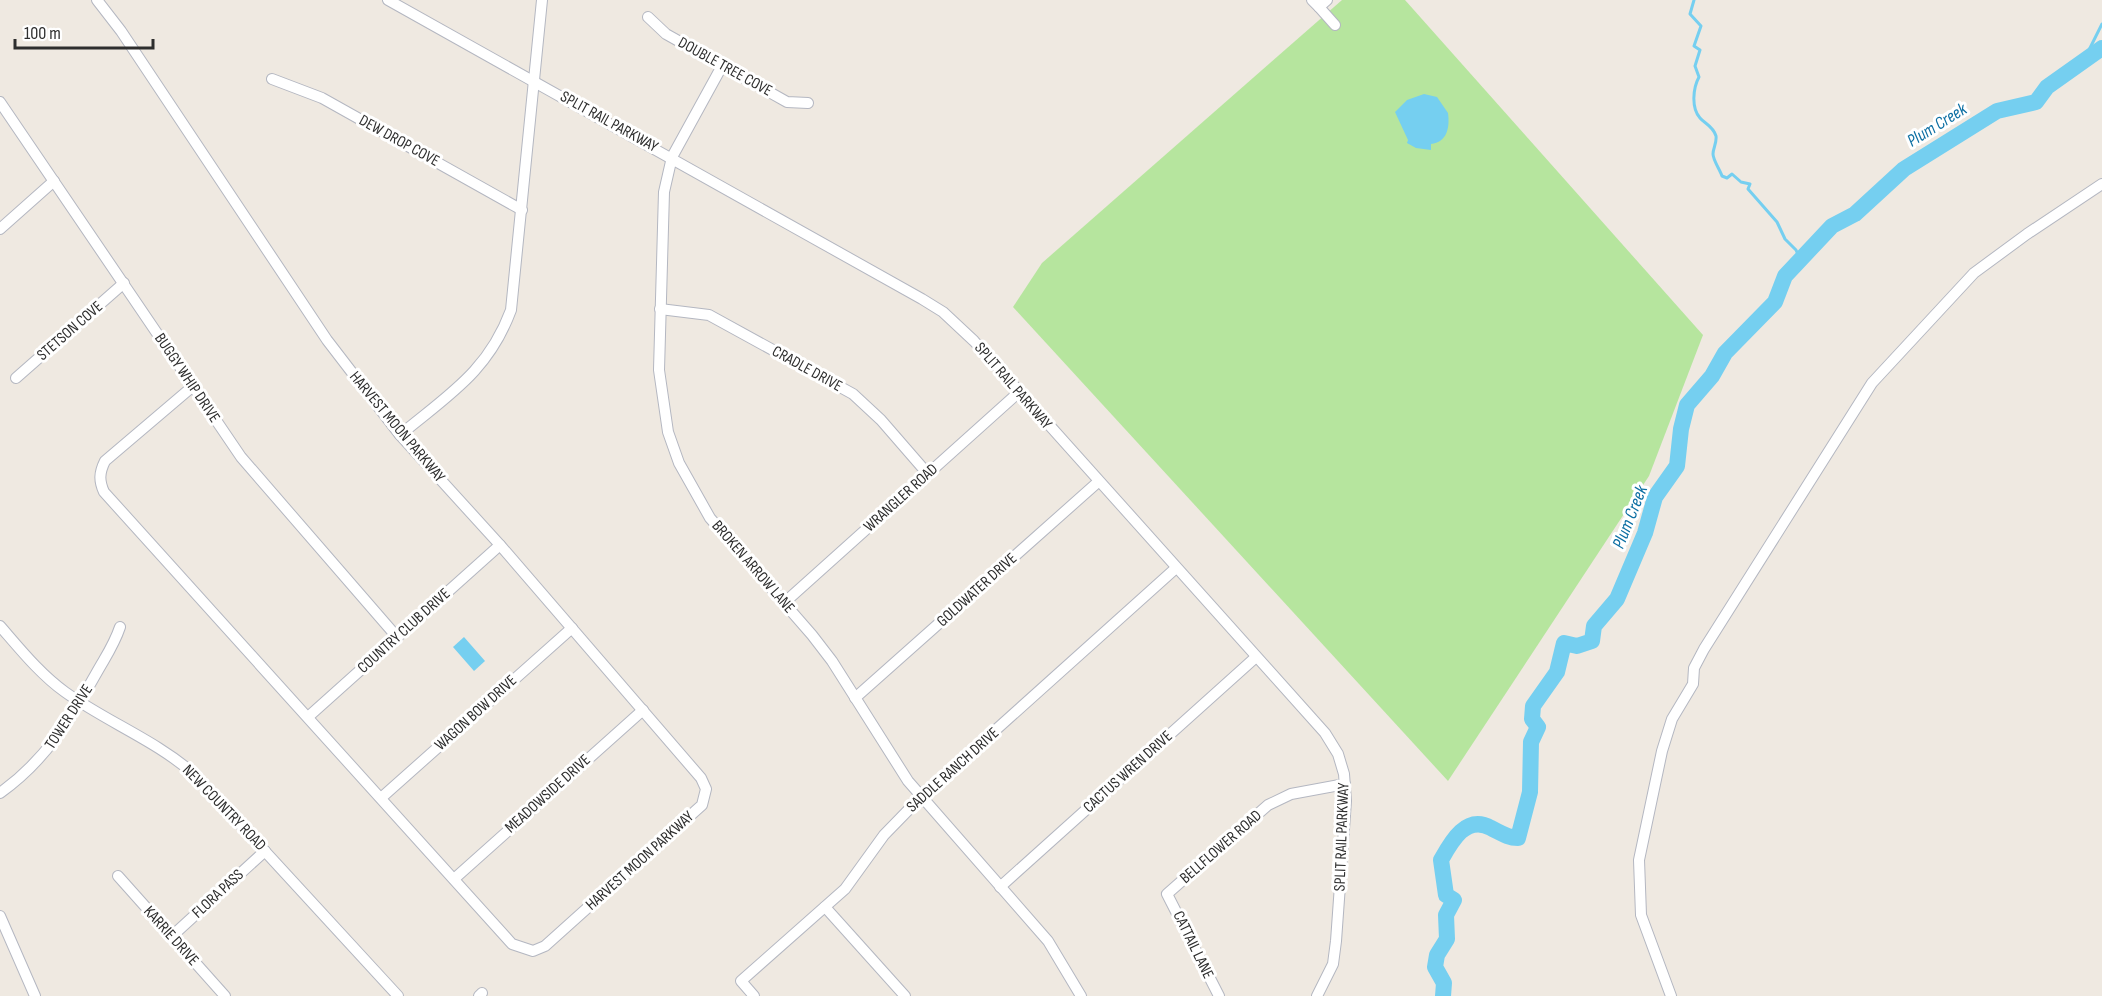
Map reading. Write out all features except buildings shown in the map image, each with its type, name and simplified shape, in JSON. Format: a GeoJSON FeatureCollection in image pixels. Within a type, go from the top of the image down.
{"type":"FeatureCollection","features":[{"type":"Feature","properties":{"kind":"street","name":"HARVEST MOON PARKWAY"},"geometry":{"type":"LineString","coordinates":[[97,0],[128,41],[327,340],[400,435],[500,545],[702,778],[705,789],[702,806],[545,946],[533,951],[513,944],[104,492],[100,483],[100,471],[105,461],[192,387]]}},
{"type":"Feature","properties":{"kind":"street","name":"SPLIT RAIL PARKWAY"},"geometry":{"type":"LineString","coordinates":[[388,0],[672,157],[943,312],[974,341],[1018,393],[1325,733],[1338,753],[1345,784],[1346,801],[1333,964],[1317,996]]}},
{"type":"Feature","properties":{"kind":"street"},"geometry":{"type":"LineString","coordinates":[[400,435],[476,371],[502,335],[511,310],[542,0]]}},
{"type":"Feature","properties":{"kind":"street"},"geometry":{"type":"LineString","coordinates":[[1320,2],[1335,25]]}},
{"type":"Feature","properties":{"kind":"street","name":"DOUBLE TREE COVE"},"geometry":{"type":"LineString","coordinates":[[648,17],[666,34],[787,102],[808,102]]}},
{"type":"Feature","properties":{"kind":"street","name":"BROKEN ARROW LANE"},"geometry":{"type":"LineString","coordinates":[[722,66],[666,172],[658,370],[662,402],[679,463],[710,518],[812,635],[921,797],[1048,941],[1081,996]]}},
{"type":"Feature","properties":{"kind":"street","name":"DEW DROP COVE"},"geometry":{"type":"LineString","coordinates":[[272,79],[322,98],[522,210]]}},
{"type":"Feature","properties":{"kind":"street","name":"BUGGY WHIP DRIVE"},"geometry":{"type":"LineString","coordinates":[[0,102],[241,457],[397,637]]}},
{"type":"Feature","properties":{"kind":"street"},"geometry":{"type":"LineString","coordinates":[[0,229],[54,181]]}},
{"type":"Feature","properties":{"kind":"street"},"geometry":{"type":"LineString","coordinates":[[1671,996],[1641,915],[1639,860],[1662,751],[1672,719],[1693,684],[1694,668],[1704,649],[1872,383],[1974,273],[2102,184]]}},
{"type":"Feature","properties":{"kind":"street","name":"STETSON COVE"},"geometry":{"type":"LineString","coordinates":[[16,378],[124,283]]}},
{"type":"Feature","properties":{"kind":"street","name":"CRADLE DRIVE"},"geometry":{"type":"LineString","coordinates":[[660,309],[708,315],[853,394],[881,420],[927,473]]}},
{"type":"Feature","properties":{"kind":"street","name":"WRANGLER ROAD"},"geometry":{"type":"LineString","coordinates":[[784,603],[1018,393]]}},
{"type":"Feature","properties":{"kind":"street","name":"GOLDWATER DRIVE"},"geometry":{"type":"LineString","coordinates":[[855,698],[1098,482]]}},
{"type":"Feature","properties":{"kind":"street","name":"COUNTRY CLUB DRIVE"},"geometry":{"type":"LineString","coordinates":[[308,717],[500,545]]}},
{"type":"Feature","properties":{"kind":"street","name":"SADDLE RANCH DRIVE"},"geometry":{"type":"LineString","coordinates":[[754,996],[741,981],[825,907],[858,874],[884,835],[921,797],[1176,568]]}},
{"type":"Feature","properties":{"kind":"street","name":"NEW COUNTRY ROAD"},"geometry":{"type":"LineString","coordinates":[[0,626],[32,663],[81,702],[177,760],[207,787],[398,996]]}},
{"type":"Feature","properties":{"kind":"street","name":"TOWER DRIVE"},"geometry":{"type":"LineString","coordinates":[[0,793],[40,760],[81,702],[114,647],[120,627]]}},
{"type":"Feature","properties":{"kind":"street","name":"WAGON BOW DRIVE"},"geometry":{"type":"LineString","coordinates":[[381,798],[572,628]]}},
{"type":"Feature","properties":{"kind":"street","name":"CACTUS WREN DRIVE"},"geometry":{"type":"LineString","coordinates":[[1000,887],[1256,657]]}},
{"type":"Feature","properties":{"kind":"street","name":"MEADOWSIDE DRIVE"},"geometry":{"type":"LineString","coordinates":[[453,879],[643,710]]}},
{"type":"Feature","properties":{"kind":"street","name":"BELLFLOWER ROAD"},"geometry":{"type":"LineString","coordinates":[[1167,894],[1268,805],[1291,794],[1345,784]]}},
{"type":"Feature","properties":{"kind":"street","name":"FLORA PASS"},"geometry":{"type":"LineString","coordinates":[[171,937],[265,851]]}},
{"type":"Feature","properties":{"kind":"street","name":"KARRIE DRIVE"},"geometry":{"type":"LineString","coordinates":[[118,876],[225,996]]}},
{"type":"Feature","properties":{"kind":"street","name":"CATTAIL LANE"},"geometry":{"type":"LineString","coordinates":[[1167,894],[1219,996]]}},
{"type":"Feature","properties":{"kind":"street"},"geometry":{"type":"LineString","coordinates":[[825,907],[904,996]]}},
{"type":"Feature","properties":{"kind":"street"},"geometry":{"type":"LineString","coordinates":[[0,916],[35,996]]}},
{"type":"Feature","properties":{"kind":"green space"},"geometry":{"type":"Polygon","coordinates":[[[1342,0],[1405,0],[1703,335],[1649,476],[1448,781],[1013,307],[1042,263],[1342,0]]]}},
{"type":"Feature","properties":{"kind":"water"},"geometry":{"type":"Polygon","coordinates":[[[1424,94],[1437,97],[1448,113],[1446,133],[1441,140],[1431,144],[1431,150],[1416,148],[1407,143],[1408,140],[1395,112],[1407,100],[1424,94]]]}},
{"type":"Feature","properties":{"kind":"water"},"geometry":{"type":"Polygon","coordinates":[[[464,637],[485,661],[474,671],[453,647],[464,637]]]}},
{"type":"Feature","properties":{"kind":"waterway"},"geometry":{"type":"LineString","coordinates":[[1694,0],[1690,14],[1701,26],[1694,46],[1700,50],[1695,66],[1699,77],[1694,92],[1694,104],[1697,114],[1716,136],[1714,159],[1722,176],[1727,178],[1732,174],[1741,182],[1750,184],[1748,189],[1777,222],[1785,239],[1796,250],[1801,261]]}},
{"type":"Feature","properties":{"kind":"waterway"},"geometry":{"type":"LineString","coordinates":[[2088,59],[2088,52],[2102,24]]}},
{"type":"Feature","properties":{"kind":"waterway","name":"Plum Creek"},"geometry":{"type":"LineString","coordinates":[[1443,996],[1444,983],[1435,967],[1437,955],[1447,939],[1446,915],[1454,900],[1446,895],[1441,860],[1455,838],[1467,827],[1482,825],[1518,838],[1530,792],[1531,742],[1538,727],[1532,719],[1533,706],[1557,672],[1564,643],[1577,646],[1592,641],[1594,626],[1617,599],[1645,533],[1655,497],[1677,466],[1681,429],[1687,405],[1712,376],[1725,353],[1775,302],[1785,276],[1832,226],[1855,214],[1904,169],[1997,111],[2036,102],[2047,87],[2102,48]]}}]}
